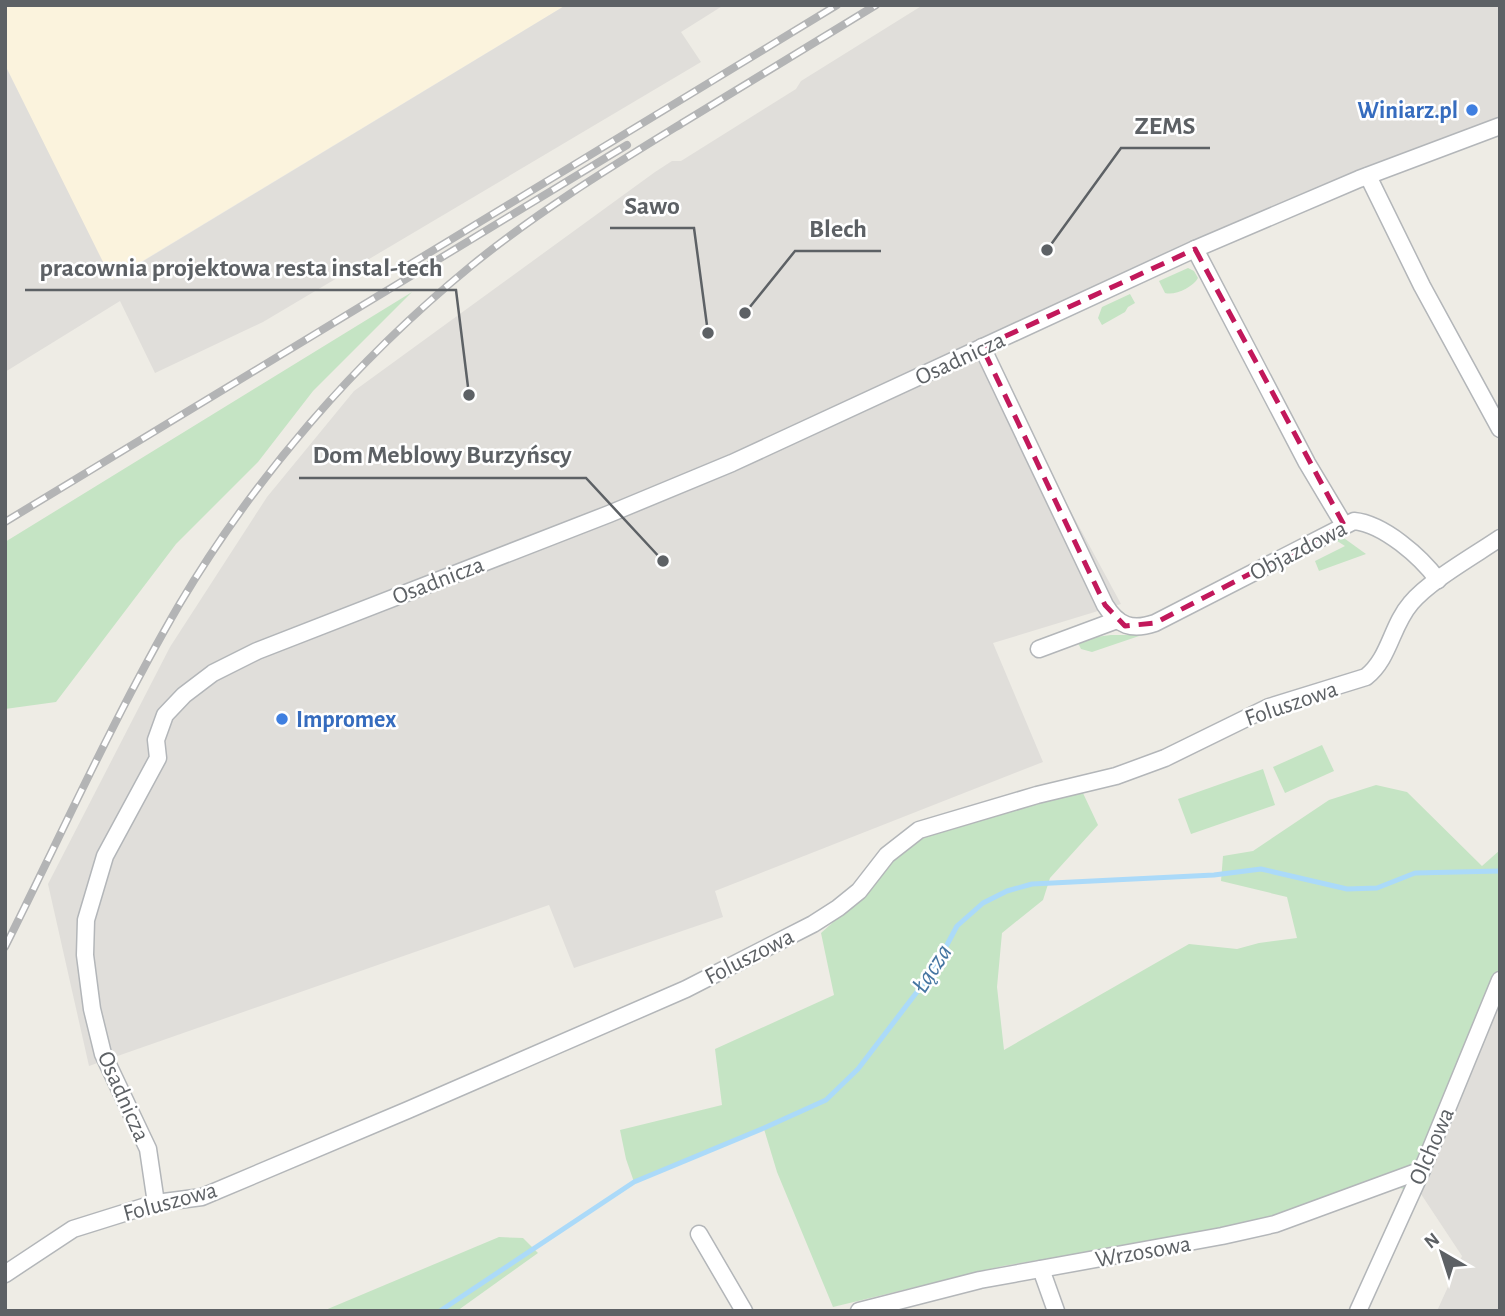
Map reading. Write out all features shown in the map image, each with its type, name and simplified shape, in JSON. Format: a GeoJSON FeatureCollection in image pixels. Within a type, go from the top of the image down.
{"type":"FeatureCollection","features":[{"type":"Feature","properties":{"kind":"street","name":"Osadnicza"},"geometry":{"type":"LineString","coordinates":[[156,1203],[148,1149],[103,1054],[92,1009],[87,968],[86,920],[105,856],[158,758],[156,740],[165,716],[184,695],[213,673],[257,652],[711,472],[1195,249],[1367,176],[1500,126]]}},
{"type":"Feature","properties":{"kind":"street"},"geometry":{"type":"LineString","coordinates":[[1367,176],[1422,286],[1500,429]]}},
{"type":"Feature","properties":{"kind":"street"},"geometry":{"type":"LineString","coordinates":[[1195,249],[1307,463],[1344,525]]}},
{"type":"Feature","properties":{"kind":"street"},"geometry":{"type":"LineString","coordinates":[[982,347],[1105,605],[1117,620]]}},
{"type":"Feature","properties":{"kind":"street","name":"Objazdowa"},"geometry":{"type":"LineString","coordinates":[[1039,649],[1117,620],[1125,626],[1140,628],[1155,623],[1354,521],[1367,522],[1383,530],[1428,566],[1438,580]]}},
{"type":"Feature","properties":{"kind":"street"},"geometry":{"type":"LineString","coordinates":[[1438,580],[1500,538]]}},
{"type":"Feature","properties":{"kind":"street","name":"Foluszowa"},"geometry":{"type":"LineString","coordinates":[[5,1274],[73,1230],[156,1203],[202,1197],[686,989],[813,924],[838,908],[859,891],[887,855],[919,830],[1037,795],[1116,776],[1165,758],[1269,707],[1366,677],[1376,669],[1383,658],[1403,612],[1412,600],[1438,580]]}},
{"type":"Feature","properties":{"kind":"street","name":"Olchowa"},"geometry":{"type":"LineString","coordinates":[[1358,1311],[1422,1170],[1500,980]]}},
{"type":"Feature","properties":{"kind":"street","name":"Wrzosowa"},"geometry":{"type":"LineString","coordinates":[[859,1311],[981,1280],[1275,1224],[1422,1170]]}},
{"type":"Feature","properties":{"kind":"street"},"geometry":{"type":"LineString","coordinates":[[699,1234],[744,1311]]}},
{"type":"Feature","properties":{"kind":"street"},"geometry":{"type":"LineString","coordinates":[[1041,1269],[1056,1311]]}},
{"type":"Feature","properties":{"kind":"highlighted area"},"geometry":{"type":"Polygon","coordinates":[[[1195,249],[1344,525],[1155,623],[1125,626],[1105,605],[982,347],[1195,249]]]}},
{"type":"Feature","properties":{"kind":"shaded area"},"geometry":{"type":"Polygon","coordinates":[[[5,5],[566,5],[111,280],[5,65],[5,5]]]}},
{"type":"Feature","properties":{"kind":"shaded area"},"geometry":{"type":"Polygon","coordinates":[[[566,5],[724,5],[681,32],[701,62],[263,322],[155,373],[120,301],[5,372],[5,65],[112,280],[566,5]]]}},
{"type":"Feature","properties":{"kind":"shaded area"},"geometry":{"type":"Polygon","coordinates":[[[923,5],[1500,5],[1500,127],[1278,212],[984,351],[1121,604],[993,643],[1043,762],[715,891],[723,917],[574,968],[549,905],[89,1066],[48,884],[170,647],[267,497],[354,391],[655,172],[672,161],[681,161],[796,89],[801,81],[923,5]]]}},
{"type":"Feature","properties":{"kind":"shaded area"},"geometry":{"type":"Polygon","coordinates":[[[1500,987],[1500,1311],[1437,1311],[1462,1256],[1421,1194],[1500,987]]]}},
{"type":"Feature","properties":{"kind":"green space"},"geometry":{"type":"Polygon","coordinates":[[[1188,268],[1194,271],[1198,278],[1196,281],[1179,292],[1165,293],[1159,281],[1188,268]]]}},
{"type":"Feature","properties":{"kind":"green space"},"geometry":{"type":"Polygon","coordinates":[[[412,292],[313,391],[258,462],[176,544],[56,702],[5,709],[5,542],[412,292]]]}},
{"type":"Feature","properties":{"kind":"green space"},"geometry":{"type":"Polygon","coordinates":[[[1130,294],[1135,303],[1102,325],[1098,318],[1102,307],[1130,294]]]}},
{"type":"Feature","properties":{"kind":"green space"},"geometry":{"type":"Polygon","coordinates":[[[1341,536],[1366,554],[1319,571],[1315,561],[1345,546],[1334,539],[1341,536]]]}},
{"type":"Feature","properties":{"kind":"green space"},"geometry":{"type":"Polygon","coordinates":[[[1142,635],[1092,652],[1081,649],[1078,643],[1096,637],[1142,635]]]}},
{"type":"Feature","properties":{"kind":"green space"},"geometry":{"type":"Polygon","coordinates":[[[1322,745],[1334,771],[1285,793],[1273,767],[1322,745]]]}},
{"type":"Feature","properties":{"kind":"green space"},"geometry":{"type":"Polygon","coordinates":[[[1263,769],[1275,805],[1191,834],[1178,799],[1263,769]]]}},
{"type":"Feature","properties":{"kind":"green space"},"geometry":{"type":"Polygon","coordinates":[[[1376,785],[1407,792],[1482,866],[1500,850],[1500,990],[1421,1194],[1383,1183],[1304,1210],[1233,1228],[1003,1266],[833,1307],[777,1172],[764,1129],[634,1182],[620,1130],[722,1105],[715,1049],[834,995],[821,933],[859,899],[907,842],[943,825],[1082,791],[1098,825],[1050,878],[1043,900],[1002,933],[997,987],[1004,1050],[1189,944],[1237,949],[1297,938],[1287,897],[1221,881],[1223,856],[1253,851],[1329,800],[1376,785]]]}},
{"type":"Feature","properties":{"kind":"green space"},"geometry":{"type":"Polygon","coordinates":[[[499,1237],[523,1238],[538,1253],[457,1311],[323,1311],[499,1237]]]}},
{"type":"Feature","properties":{"kind":"waterway","name":"Łącza"},"geometry":{"type":"LineString","coordinates":[[440,1311],[634,1182],[826,1100],[858,1069],[933,971],[957,926],[983,903],[1007,891],[1032,884],[1214,875],[1261,869],[1347,889],[1377,888],[1415,873],[1500,871]]}},
{"type":"Feature","properties":{"kind":"railway"},"geometry":{"type":"LineString","coordinates":[[409,265],[837,5]]}},
{"type":"Feature","properties":{"kind":"railway"},"geometry":{"type":"LineString","coordinates":[[5,947],[111,731],[179,605],[240,511],[310,423],[348,381],[428,303],[522,227],[629,156],[876,5]]}},
{"type":"Feature","properties":{"kind":"railway"},"geometry":{"type":"LineString","coordinates":[[5,522],[627,145]]}},
{"type":"Feature","properties":{"kind":"place","name":"Winiarz.pl"},"geometry":{"type":"Point","coordinates":[1472,110]}},
{"type":"Feature","properties":{"kind":"place","name":"ZEMS"},"geometry":{"type":"Point","coordinates":[1047,250]}},
{"type":"Feature","properties":{"kind":"place","name":"Blech"},"geometry":{"type":"Point","coordinates":[745,313]}},
{"type":"Feature","properties":{"kind":"place","name":"Sawo"},"geometry":{"type":"Point","coordinates":[708,333]}},
{"type":"Feature","properties":{"kind":"place","name":"pracownia projektowa resta instal-tech"},"geometry":{"type":"Point","coordinates":[469,395]}},
{"type":"Feature","properties":{"kind":"place","name":"Dom Meblowy Burzyńscy"},"geometry":{"type":"Point","coordinates":[663,561]}},
{"type":"Feature","properties":{"kind":"place","name":"Impromex"},"geometry":{"type":"Point","coordinates":[282,719]}}]}
